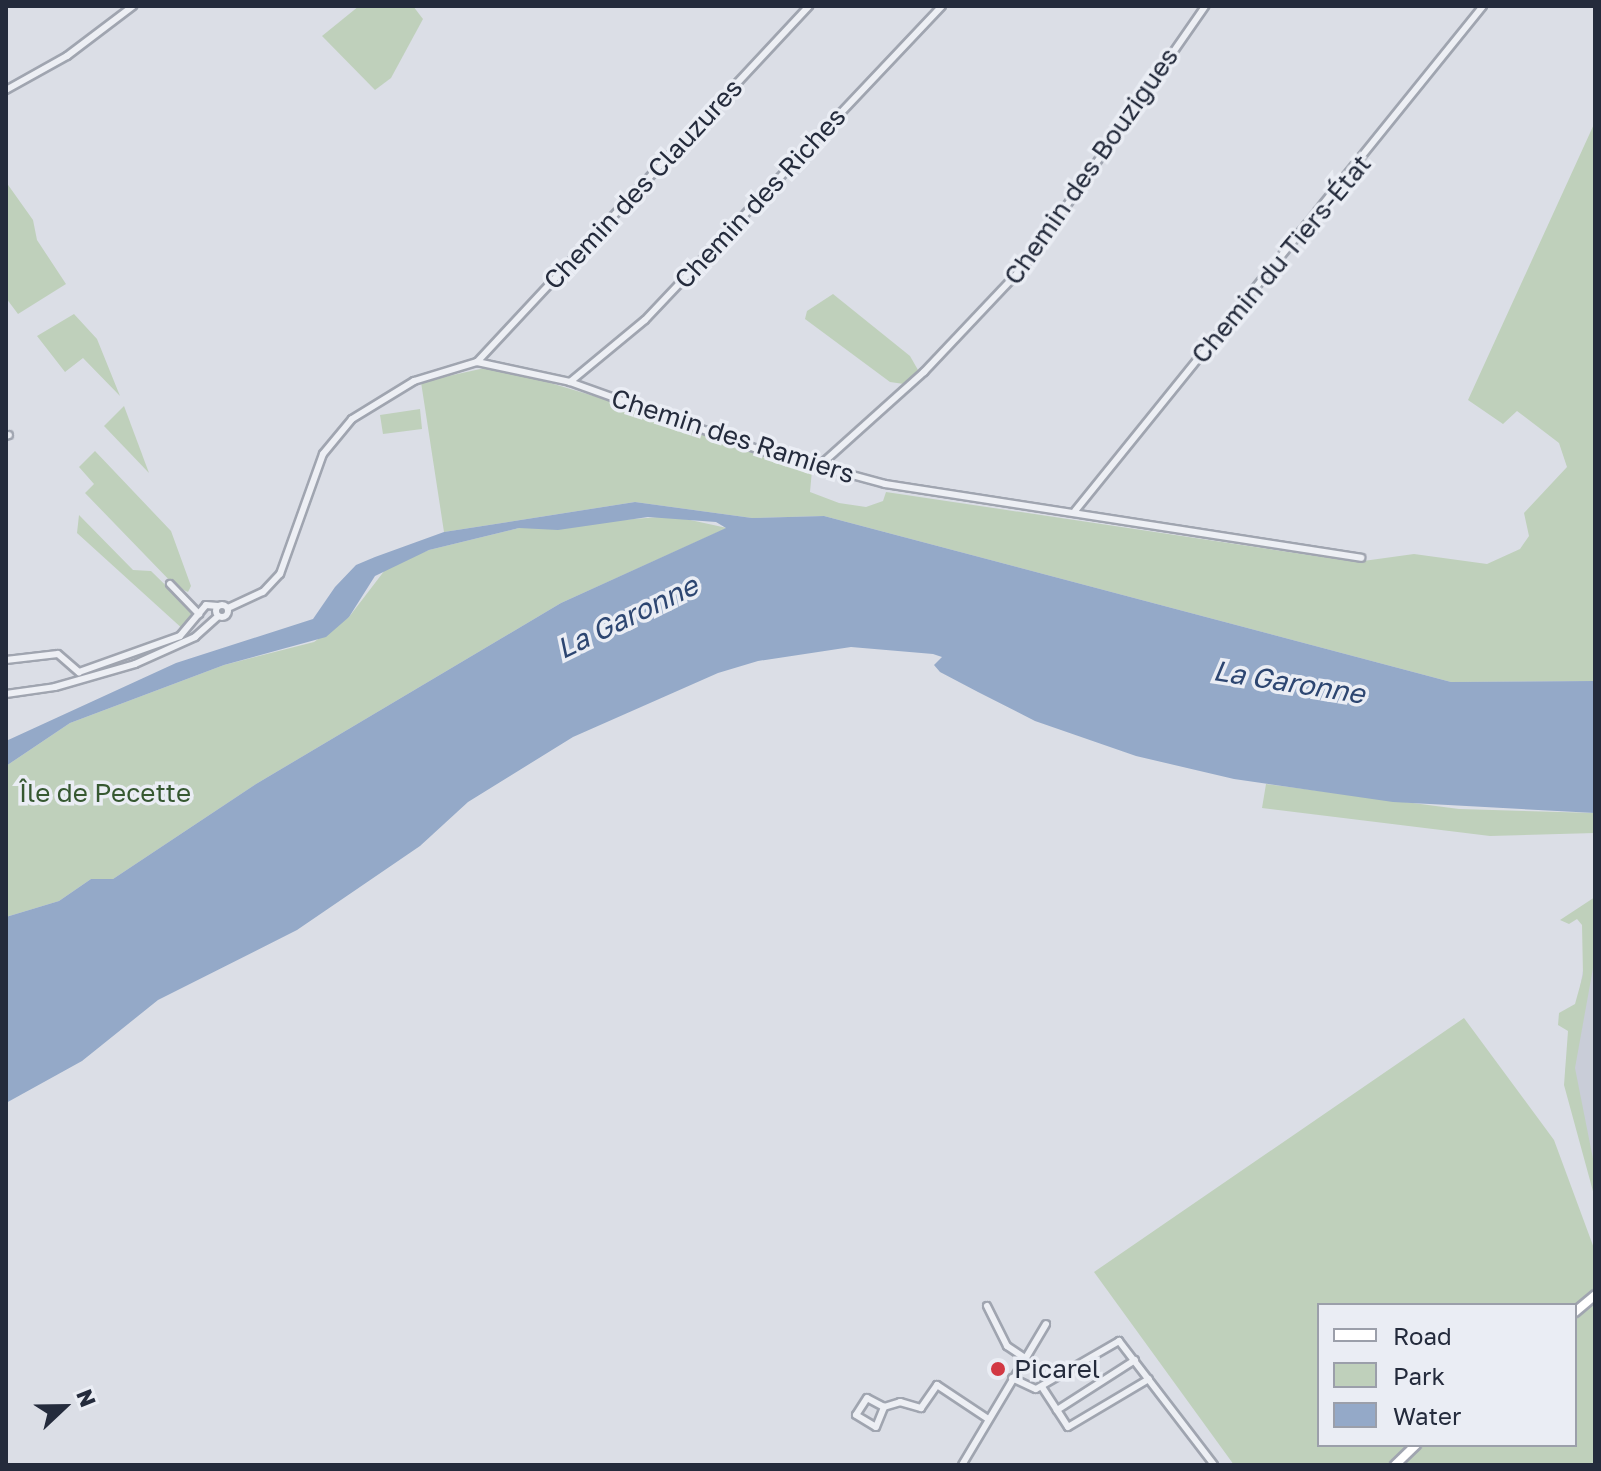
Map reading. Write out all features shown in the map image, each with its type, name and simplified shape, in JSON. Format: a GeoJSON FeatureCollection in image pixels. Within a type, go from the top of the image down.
{"type":"FeatureCollection","features":[{"type":"Feature","properties":{"kind":"street"},"geometry":{"type":"LineString","coordinates":[[6,90],[67,56],[133,6]]}},
{"type":"Feature","properties":{"kind":"street","name":"Chemin des Clauzures"},"geometry":{"type":"LineString","coordinates":[[477,362],[809,6]]}},
{"type":"Feature","properties":{"kind":"street","name":"Chemin des Riches"},"geometry":{"type":"LineString","coordinates":[[570,382],[645,320],[942,6]]}},
{"type":"Feature","properties":{"kind":"street","name":"Chemin des Bouzigues"},"geometry":{"type":"LineString","coordinates":[[817,468],[924,372],[1026,264],[1205,6]]}},
{"type":"Feature","properties":{"kind":"street","name":"Chemin du Tiers-État"},"geometry":{"type":"LineString","coordinates":[[1075,511],[1483,6]]}},
{"type":"Feature","properties":{"kind":"street","name":"Chemin des Ramiers"},"geometry":{"type":"LineString","coordinates":[[218,616],[226,615],[228,608],[263,592],[280,574],[323,454],[352,419],[414,381],[477,362],[570,382],[817,468],[933,493],[1075,511],[1361,558]]}},
{"type":"Feature","properties":{"kind":"street"},"geometry":{"type":"LineString","coordinates":[[835,455],[838,472]]}},
{"type":"Feature","properties":{"kind":"street"},"geometry":{"type":"LineString","coordinates":[[170,584],[199,614]]}},
{"type":"Feature","properties":{"kind":"street"},"geometry":{"type":"LineString","coordinates":[[6,660],[58,654],[69,668],[79,672],[180,636],[206,605],[228,608]]}},
{"type":"Feature","properties":{"kind":"street"},"geometry":{"type":"LineString","coordinates":[[6,694],[55,687],[135,664],[195,637],[218,616],[218,606]]}},
{"type":"Feature","properties":{"kind":"street"},"geometry":{"type":"LineString","coordinates":[[1577,1310],[1595,1295]]}},
{"type":"Feature","properties":{"kind":"street"},"geometry":{"type":"LineString","coordinates":[[987,1306],[1007,1346],[1025,1358]]}},
{"type":"Feature","properties":{"kind":"street"},"geometry":{"type":"LineString","coordinates":[[962,1465],[1046,1324]]}},
{"type":"Feature","properties":{"kind":"street"},"geometry":{"type":"LineString","coordinates":[[1012,1378],[1030,1389],[1042,1387],[1119,1341],[1214,1465]]}},
{"type":"Feature","properties":{"kind":"street"},"geometry":{"type":"LineString","coordinates":[[1057,1410],[1135,1360]]}},
{"type":"Feature","properties":{"kind":"street"},"geometry":{"type":"LineString","coordinates":[[1042,1387],[1068,1427],[1149,1379]]}},
{"type":"Feature","properties":{"kind":"street"},"geometry":{"type":"LineString","coordinates":[[884,1407],[885,1416],[876,1427],[856,1415],[867,1398],[884,1407],[900,1402],[921,1408],[937,1385],[988,1419]]}},
{"type":"Feature","properties":{"kind":"street"},"geometry":{"type":"LineString","coordinates":[[1395,1465],[1414,1447]]}},
{"type":"Feature","properties":{"kind":"shaded area"},"geometry":{"type":"Polygon","coordinates":[[[1595,903],[1595,1189],[1565,1072],[1595,903]]]}},
{"type":"Feature","properties":{"kind":"green space"},"geometry":{"type":"Polygon","coordinates":[[[359,6],[413,6],[423,19],[391,78],[375,90],[322,36],[359,6]]]}},
{"type":"Feature","properties":{"kind":"green space"},"geometry":{"type":"Polygon","coordinates":[[[1595,122],[1595,681],[1451,682],[824,516],[752,518],[635,502],[444,532],[421,382],[494,366],[677,421],[762,457],[812,470],[810,492],[839,503],[866,507],[883,501],[886,492],[1356,562],[1414,554],[1487,564],[1520,549],[1529,536],[1524,513],[1567,467],[1559,443],[1517,411],[1503,424],[1468,400],[1595,122]]]}},
{"type":"Feature","properties":{"kind":"green space"},"geometry":{"type":"Polygon","coordinates":[[[6,182],[33,220],[37,240],[66,284],[18,314],[6,298],[6,182]]]}},
{"type":"Feature","properties":{"kind":"green space"},"geometry":{"type":"Polygon","coordinates":[[[833,294],[910,356],[918,370],[904,384],[890,382],[805,319],[807,311],[833,294]]]}},
{"type":"Feature","properties":{"kind":"green space"},"geometry":{"type":"Polygon","coordinates":[[[74,314],[97,339],[120,396],[83,358],[65,372],[37,336],[74,314]]]}},
{"type":"Feature","properties":{"kind":"green space"},"geometry":{"type":"Polygon","coordinates":[[[124,406],[149,473],[104,426],[124,406]]]}},
{"type":"Feature","properties":{"kind":"green space"},"geometry":{"type":"Polygon","coordinates":[[[420,409],[422,429],[383,434],[380,415],[420,409]]]}},
{"type":"Feature","properties":{"kind":"green space"},"geometry":{"type":"Polygon","coordinates":[[[95,451],[171,531],[191,586],[188,592],[175,586],[85,493],[94,484],[79,467],[95,451]]]}},
{"type":"Feature","properties":{"kind":"green space"},"geometry":{"type":"Polygon","coordinates":[[[79,515],[133,570],[151,571],[192,611],[185,631],[77,533],[79,515]]]}},
{"type":"Feature","properties":{"kind":"green space","name":"Île de Pecette"},"geometry":{"type":"Polygon","coordinates":[[[672,516],[727,528],[561,603],[256,784],[113,879],[91,879],[59,901],[6,917],[6,766],[70,723],[224,665],[314,642],[349,617],[388,566],[429,550],[519,528],[672,516]]]}},
{"type":"Feature","properties":{"kind":"green space"},"geometry":{"type":"Polygon","coordinates":[[[1266,784],[1459,809],[1595,813],[1595,833],[1490,836],[1262,808],[1266,784]]]}},
{"type":"Feature","properties":{"kind":"green space"},"geometry":{"type":"Polygon","coordinates":[[[1595,897],[1595,957],[1575,1068],[1595,1169],[1594,1195],[1564,1085],[1568,1031],[1558,1025],[1559,1013],[1575,1004],[1583,975],[1582,925],[1577,919],[1569,924],[1560,920],[1595,897]]]}},
{"type":"Feature","properties":{"kind":"green space"},"geometry":{"type":"Polygon","coordinates":[[[1464,1018],[1554,1140],[1595,1251],[1595,1465],[1234,1465],[1094,1272],[1464,1018]]]}},
{"type":"Feature","properties":{"kind":"water","name":"La Garonne"},"geometry":{"type":"Polygon","coordinates":[[[635,502],[752,518],[824,516],[1451,682],[1595,681],[1595,813],[1393,802],[1234,779],[1136,756],[1035,721],[940,672],[934,665],[942,657],[933,654],[851,647],[758,661],[718,673],[573,737],[468,802],[420,846],[297,930],[158,1000],[82,1061],[6,1103],[6,917],[59,901],[91,879],[113,879],[256,784],[561,603],[726,528],[716,522],[648,517],[558,530],[519,528],[429,550],[375,576],[349,617],[326,637],[224,665],[70,723],[6,766],[6,741],[176,663],[313,619],[335,587],[356,565],[375,557],[444,532],[635,502]]]}},
{"type":"Feature","properties":{"kind":"place","name":"Picarel"},"geometry":{"type":"Point","coordinates":[998,1369]}}]}
